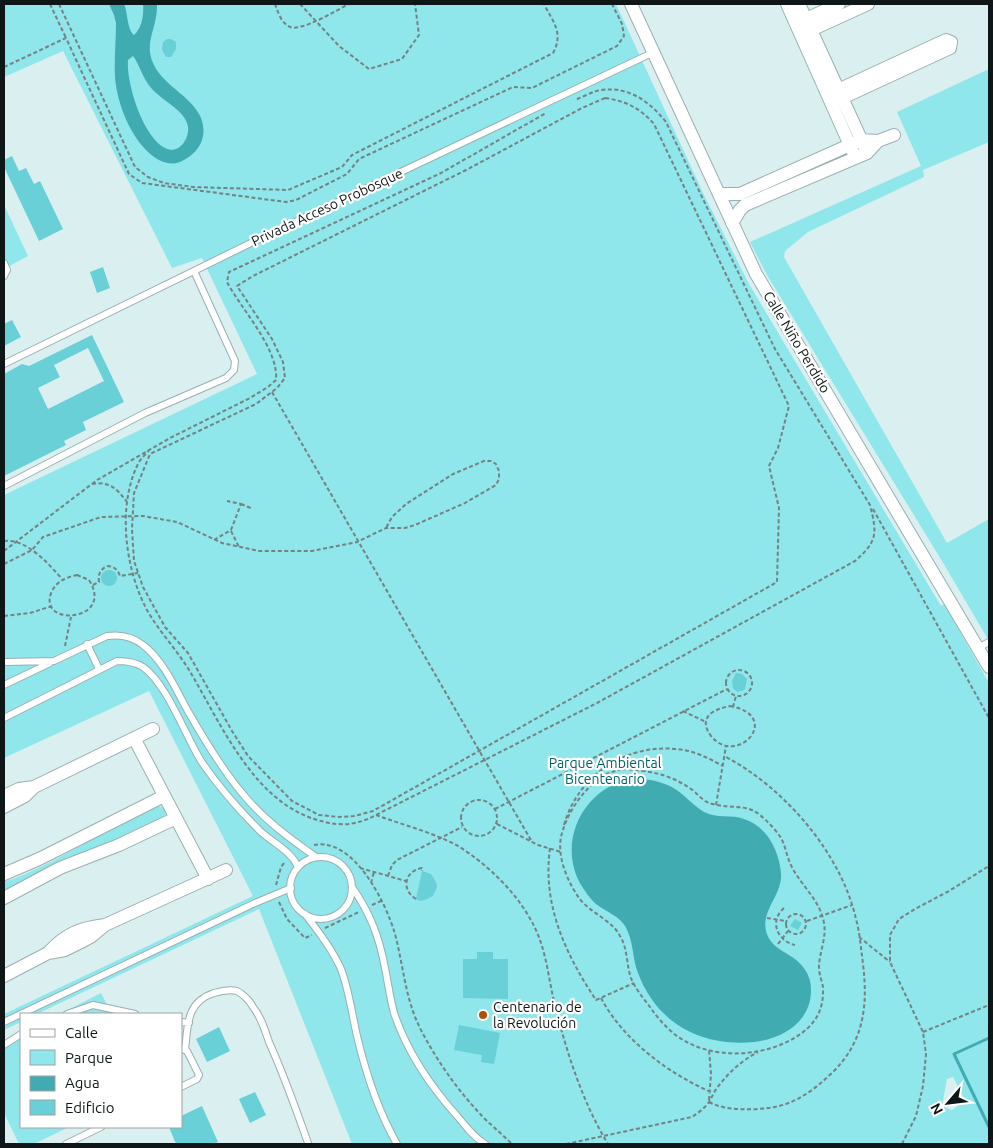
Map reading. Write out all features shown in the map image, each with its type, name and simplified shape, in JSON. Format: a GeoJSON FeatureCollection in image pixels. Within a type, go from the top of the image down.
{"type":"FeatureCollection","features":[{"type":"Feature","properties":{"kind":"street","name":"Calle Niño Perdido"},"geometry":{"type":"LineString","coordinates":[[631,4],[652,53],[761,282],[984,645],[989,667]]}},
{"type":"Feature","properties":{"kind":"street"},"geometry":{"type":"LineString","coordinates":[[787,4],[840,94],[856,143]]}},
{"type":"Feature","properties":{"kind":"street"},"geometry":{"type":"LineString","coordinates":[[799,4],[808,24],[819,61],[861,155]]}},
{"type":"Feature","properties":{"kind":"street"},"geometry":{"type":"LineString","coordinates":[[808,24],[839,4]]}},
{"type":"Feature","properties":{"kind":"street"},"geometry":{"type":"LineString","coordinates":[[808,24],[868,4]]}},
{"type":"Feature","properties":{"kind":"street"},"geometry":{"type":"LineString","coordinates":[[946,40],[951,42],[950,48],[840,94],[946,40]]}},
{"type":"Feature","properties":{"kind":"street"},"geometry":{"type":"LineString","coordinates":[[732,223],[735,216],[754,195],[856,143],[878,141],[894,135]]}},
{"type":"Feature","properties":{"kind":"street"},"geometry":{"type":"LineString","coordinates":[[719,194],[754,195],[861,155],[878,141]]}},
{"type":"Feature","properties":{"kind":"street"},"geometry":{"type":"LineString","coordinates":[[4,807],[24,796],[34,787],[153,729]]}},
{"type":"Feature","properties":{"kind":"street"},"geometry":{"type":"LineString","coordinates":[[134,738],[208,879]]}},
{"type":"Feature","properties":{"kind":"street"},"geometry":{"type":"LineString","coordinates":[[4,796],[19,789],[34,787]]}},
{"type":"Feature","properties":{"kind":"street"},"geometry":{"type":"LineString","coordinates":[[4,874],[39,859],[164,796]]}},
{"type":"Feature","properties":{"kind":"street"},"geometry":{"type":"LineString","coordinates":[[4,898],[60,868],[118,845],[176,818]]}},
{"type":"Feature","properties":{"kind":"street"},"geometry":{"type":"LineString","coordinates":[[4,976],[48,953],[65,950],[92,936],[105,925],[226,870]]}},
{"type":"Feature","properties":{"kind":"lane","name":"Privada Acceso Probosque"},"geometry":{"type":"LineString","coordinates":[[4,364],[194,271],[652,53]]}},
{"type":"Feature","properties":{"kind":"lane"},"geometry":{"type":"LineString","coordinates":[[4,263],[6,270],[4,276]]}},
{"type":"Feature","properties":{"kind":"lane"},"geometry":{"type":"LineString","coordinates":[[4,486],[145,413],[226,378],[234,370],[235,361],[194,271]]}},
{"type":"Feature","properties":{"kind":"lane"},"geometry":{"type":"LineString","coordinates":[[4,685],[99,638],[117,634],[135,639],[148,649],[168,674],[226,773],[248,800],[273,826],[316,857]]}},
{"type":"Feature","properties":{"kind":"lane"},"geometry":{"type":"LineString","coordinates":[[87,644],[99,670]]}},
{"type":"Feature","properties":{"kind":"lane"},"geometry":{"type":"LineString","coordinates":[[4,662],[54,661]]}},
{"type":"Feature","properties":{"kind":"lane"},"geometry":{"type":"LineString","coordinates":[[4,718],[117,662],[125,661],[144,668],[158,684],[189,741],[224,792],[261,832],[291,855],[298,867]]}},
{"type":"Feature","properties":{"kind":"lane"},"geometry":{"type":"LineString","coordinates":[[305,914],[323,919],[341,912],[347,905],[351,896],[350,876],[344,867],[336,861],[326,857],[316,857],[298,867],[294,873],[291,888],[292,898],[318,932],[340,968],[346,984],[358,1039],[372,1088],[398,1144]]}},
{"type":"Feature","properties":{"kind":"lane"},"geometry":{"type":"LineString","coordinates":[[352,886],[366,908],[375,928],[381,947],[394,1012],[410,1050],[422,1071],[449,1108],[476,1138],[485,1144]]}},
{"type":"Feature","properties":{"kind":"lane"},"geometry":{"type":"LineString","coordinates":[[23,1013],[255,903],[291,888]]}},
{"type":"Feature","properties":{"kind":"lane"},"geometry":{"type":"LineString","coordinates":[[182,1086],[199,1077],[183,1050],[190,1015],[195,1005],[207,996],[222,991],[236,990],[247,999],[259,1017],[308,1143]]}},
{"type":"Feature","properties":{"kind":"lane"},"geometry":{"type":"LineString","coordinates":[[69,1013],[93,1005],[130,1013]]}},
{"type":"Feature","properties":{"kind":"lane"},"geometry":{"type":"LineString","coordinates":[[4,1022],[20,1014]]}},
{"type":"Feature","properties":{"kind":"lane"},"geometry":{"type":"LineString","coordinates":[[182,1022],[189,1023]]}},
{"type":"Feature","properties":{"kind":"lane"},"geometry":{"type":"LineString","coordinates":[[4,1044],[20,1035]]}},
{"type":"Feature","properties":{"kind":"lane"},"geometry":{"type":"LineString","coordinates":[[66,1144],[99,1128]]}},
{"type":"Feature","properties":{"kind":"path"},"geometry":{"type":"LineString","coordinates":[[50,4],[129,174],[142,183],[286,202],[296,200],[347,174],[359,159],[513,87],[532,88],[616,46],[624,36],[622,24],[612,4]]}},
{"type":"Feature","properties":{"kind":"path"},"geometry":{"type":"LineString","coordinates":[[59,4],[135,167],[148,177],[164,183],[193,187],[288,190],[342,167],[352,155],[553,53],[558,44],[559,35],[544,4]]}},
{"type":"Feature","properties":{"kind":"path"},"geometry":{"type":"LineString","coordinates":[[275,4],[283,21],[291,28],[300,28],[349,4]]}},
{"type":"Feature","properties":{"kind":"path"},"geometry":{"type":"LineString","coordinates":[[300,4],[339,46],[369,69],[402,59],[419,35],[416,4]]}},
{"type":"Feature","properties":{"kind":"path"},"geometry":{"type":"LineString","coordinates":[[4,66],[66,38]]}},
{"type":"Feature","properties":{"kind":"path"},"geometry":{"type":"LineString","coordinates":[[570,101],[601,90],[635,94],[654,107],[666,122],[774,349],[870,505],[989,718]]}},
{"type":"Feature","properties":{"kind":"path"},"geometry":{"type":"LineString","coordinates":[[605,98],[631,104],[645,114],[654,124],[789,406],[778,448],[769,466],[778,508],[777,582],[373,812],[354,816],[319,815],[292,801],[248,756],[188,653],[165,627],[149,601],[134,560],[132,516],[134,493],[150,454],[256,404],[277,388],[285,378],[283,362],[272,339],[237,286],[253,276],[468,169],[582,108],[605,98]]}},
{"type":"Feature","properties":{"kind":"path"},"geometry":{"type":"LineString","coordinates":[[4,551],[91,485],[150,449],[250,398],[276,380],[277,370],[271,354],[227,282],[229,272],[441,173],[554,109]]}},
{"type":"Feature","properties":{"kind":"path"},"geometry":{"type":"LineString","coordinates":[[272,392],[532,842]]}},
{"type":"Feature","properties":{"kind":"path"},"geometry":{"type":"LineString","coordinates":[[150,449],[139,462],[131,480],[126,502],[129,561],[136,586],[146,608],[160,631],[183,659],[242,759],[274,796],[290,809],[312,819],[328,823],[357,823],[376,815],[597,703],[856,561],[868,550],[875,536],[870,505]]}},
{"type":"Feature","properties":{"kind":"path"},"geometry":{"type":"LineString","coordinates":[[4,564],[32,550],[43,537],[100,517],[143,516],[177,522],[222,544],[259,551],[312,551],[357,542],[386,528],[405,528],[426,521],[465,503],[496,485],[499,479],[499,471],[496,464],[491,461],[484,461],[453,474],[406,504],[392,517],[386,528]]}},
{"type":"Feature","properties":{"kind":"path"},"geometry":{"type":"LineString","coordinates":[[91,485],[100,483],[110,484],[117,489],[126,502]]}},
{"type":"Feature","properties":{"kind":"path"},"geometry":{"type":"LineString","coordinates":[[227,501],[253,509]]}},
{"type":"Feature","properties":{"kind":"path"},"geometry":{"type":"LineString","coordinates":[[214,540],[231,530],[241,504]]}},
{"type":"Feature","properties":{"kind":"path"},"geometry":{"type":"LineString","coordinates":[[231,530],[239,547]]}},
{"type":"Feature","properties":{"kind":"path"},"geometry":{"type":"LineString","coordinates":[[4,541],[11,540],[41,556],[62,580]]}},
{"type":"Feature","properties":{"kind":"path"},"geometry":{"type":"LineString","coordinates":[[93,586],[99,582],[100,572],[108,566],[116,569],[120,576],[138,574]]}},
{"type":"Feature","properties":{"kind":"path"},"geometry":{"type":"LineString","coordinates":[[70,576],[83,576],[93,586],[95,598],[91,605],[78,615],[71,617],[57,612],[52,606],[51,593],[62,580],[70,576]]}},
{"type":"Feature","properties":{"kind":"path"},"geometry":{"type":"LineString","coordinates":[[4,616],[30,613],[52,606]]}},
{"type":"Feature","properties":{"kind":"path"},"geometry":{"type":"LineString","coordinates":[[63,656],[71,617]]}},
{"type":"Feature","properties":{"kind":"path"},"geometry":{"type":"LineString","coordinates":[[740,670],[748,674],[752,681],[751,689],[745,695],[736,696],[727,688],[727,680],[732,672],[740,670]]}},
{"type":"Feature","properties":{"kind":"path"},"geometry":{"type":"LineString","coordinates":[[495,809],[727,688]]}},
{"type":"Feature","properties":{"kind":"path"},"geometry":{"type":"LineString","coordinates":[[733,707],[736,696]]}},
{"type":"Feature","properties":{"kind":"path"},"geometry":{"type":"LineString","coordinates":[[683,711],[706,722],[712,736],[720,744],[742,744],[755,732],[753,720],[748,714],[733,707],[723,707],[710,713],[706,722]]}},
{"type":"Feature","properties":{"kind":"path"},"geometry":{"type":"LineString","coordinates":[[716,805],[726,745]]}},
{"type":"Feature","properties":{"kind":"path"},"geometry":{"type":"LineString","coordinates":[[723,766],[694,752],[676,749],[656,749],[622,757],[590,778],[578,793],[568,812],[561,838],[561,852],[568,880],[580,900],[619,934],[623,942],[631,977],[658,1018],[674,1034],[693,1044],[709,1049],[738,1053],[760,1051]]}},
{"type":"Feature","properties":{"kind":"path"},"geometry":{"type":"LineString","coordinates":[[709,1102],[716,1106],[756,1109],[780,1107],[801,1099],[821,1084],[838,1067],[859,1032],[865,1009],[866,990],[856,919],[847,890],[833,862],[815,834],[774,789],[724,756]]}},
{"type":"Feature","properties":{"kind":"path"},"geometry":{"type":"LineString","coordinates":[[561,838],[569,817],[579,799],[606,774],[622,770],[662,773],[694,790],[702,800],[716,805],[753,810],[767,822],[780,836],[789,863],[817,904],[824,924],[824,940],[819,969],[823,988],[822,1002],[816,1020],[806,1031],[788,1042],[748,1057],[725,1078],[702,1110],[692,1117],[566,1144]]}},
{"type":"Feature","properties":{"kind":"path"},"geometry":{"type":"LineString","coordinates":[[473,801],[485,801],[495,809],[497,815],[496,824],[492,831],[482,837],[471,835],[462,827],[461,814],[463,808],[473,801]]}},
{"type":"Feature","properties":{"kind":"path"},"geometry":{"type":"LineString","coordinates":[[376,815],[425,831],[468,853],[491,871],[520,905],[540,942],[564,1038],[585,1101],[608,1144]]}},
{"type":"Feature","properties":{"kind":"path"},"geometry":{"type":"LineString","coordinates":[[496,824],[532,842],[561,852]]}},
{"type":"Feature","properties":{"kind":"path"},"geometry":{"type":"LineString","coordinates":[[388,876],[392,865],[397,860],[462,827]]}},
{"type":"Feature","properties":{"kind":"path"},"geometry":{"type":"LineString","coordinates":[[303,848],[317,844],[332,846],[346,853],[371,883],[381,900],[395,934],[405,985],[420,1030],[447,1076],[486,1120],[512,1144]]}},
{"type":"Feature","properties":{"kind":"path"},"geometry":{"type":"LineString","coordinates":[[550,848],[548,860],[549,880],[558,928],[566,950],[577,971],[596,1000],[634,983]]}},
{"type":"Feature","properties":{"kind":"path"},"geometry":{"type":"LineString","coordinates":[[291,855],[281,868],[276,882],[276,894],[281,911],[286,919],[306,938],[381,900]]}},
{"type":"Feature","properties":{"kind":"path"},"geometry":{"type":"LineString","coordinates":[[902,1144],[916,1116],[923,1086],[926,1054],[923,1032],[890,962],[890,935],[899,919],[989,866]]}},
{"type":"Feature","properties":{"kind":"path"},"geometry":{"type":"LineString","coordinates":[[359,867],[406,881]]}},
{"type":"Feature","properties":{"kind":"path"},"geometry":{"type":"LineString","coordinates":[[416,900],[407,891],[406,881],[412,872],[422,868],[422,871]]}},
{"type":"Feature","properties":{"kind":"path"},"geometry":{"type":"LineString","coordinates":[[371,883],[374,872]]}},
{"type":"Feature","properties":{"kind":"path"},"geometry":{"type":"LineString","coordinates":[[806,922],[852,905]]}},
{"type":"Feature","properties":{"kind":"path"},"geometry":{"type":"LineString","coordinates":[[784,908],[776,919],[777,932],[782,939],[789,944],[795,945]]}},
{"type":"Feature","properties":{"kind":"path"},"geometry":{"type":"LineString","coordinates":[[778,944],[788,931],[786,921],[790,916],[796,914],[802,916],[806,922],[806,928],[801,933],[794,934],[788,931]]}},
{"type":"Feature","properties":{"kind":"path"},"geometry":{"type":"LineString","coordinates":[[766,918],[786,921]]}},
{"type":"Feature","properties":{"kind":"path"},"geometry":{"type":"LineString","coordinates":[[859,937],[890,962]]}},
{"type":"Feature","properties":{"kind":"path"},"geometry":{"type":"LineString","coordinates":[[601,998],[623,1030],[639,1045],[662,1064],[713,1093]]}},
{"type":"Feature","properties":{"kind":"path"},"geometry":{"type":"LineString","coordinates":[[923,1032],[989,1004]]}},
{"type":"Feature","properties":{"kind":"path"},"geometry":{"type":"LineString","coordinates":[[709,1049],[711,1074],[709,1102]]}},
{"type":"Feature","properties":{"kind":"green space","name":"Parque Ambiental Bicentenario"},"geometry":{"type":"Polygon","coordinates":[[[4,4],[616,4],[704,195],[749,284],[941,606],[944,604],[989,683],[989,1144],[352,1144],[259,909],[39,1013],[20,1013],[20,1022],[4,1030],[4,1014],[253,896],[149,691],[4,758],[4,495],[257,374],[202,258],[172,268],[63,51],[4,77],[4,4]],[[953,1077],[947,1079],[942,1106],[952,1110],[965,1100],[953,1077]]]}},
{"type":"Feature","properties":{"kind":"green space"},"geometry":{"type":"Polygon","coordinates":[[[989,69],[989,142],[923,170],[924,177],[808,232],[785,251],[784,257],[947,543],[989,519],[989,641],[767,275],[750,242],[921,166],[897,112],[989,69]]]}},
{"type":"Feature","properties":{"kind":"green space"},"geometry":{"type":"Polygon","coordinates":[[[4,205],[28,256],[4,269],[4,205]]]}},
{"type":"Feature","properties":{"kind":"green space"},"geometry":{"type":"Polygon","coordinates":[[[158,806],[162,807],[166,812],[164,819],[109,845],[66,858],[4,892],[4,882],[63,856],[119,824],[158,806]]]}},
{"type":"Feature","properties":{"kind":"green space"},"geometry":{"type":"Polygon","coordinates":[[[101,993],[111,1013],[62,1013],[101,993]]]}},
{"type":"Feature","properties":{"kind":"green space"},"geometry":{"type":"Polygon","coordinates":[[[20,1035],[20,1128],[67,1128],[34,1144],[19,1144],[4,1113],[4,1043],[20,1035]]]}},
{"type":"Feature","properties":{"kind":"water"},"geometry":{"type":"Polygon","coordinates":[[[109,4],[124,4],[130,29],[134,35],[142,21],[143,4],[157,4],[157,14],[150,46],[150,55],[153,63],[165,80],[195,108],[203,126],[203,136],[198,148],[193,154],[182,161],[168,163],[154,157],[138,141],[127,121],[116,87],[116,23],[109,4]],[[133,56],[128,60],[128,70],[133,95],[143,121],[157,142],[165,148],[170,150],[180,147],[188,133],[185,118],[152,89],[133,56]]]}},
{"type":"Feature","properties":{"kind":"water"},"geometry":{"type":"Polygon","coordinates":[[[641,779],[668,785],[709,814],[734,817],[752,822],[770,840],[778,856],[781,881],[769,909],[765,923],[766,931],[772,943],[803,967],[809,977],[811,986],[807,1010],[794,1026],[785,1032],[765,1040],[735,1043],[699,1036],[669,1019],[646,991],[636,967],[630,938],[625,926],[615,916],[594,902],[581,885],[572,855],[572,840],[583,812],[603,790],[620,782],[641,779]]]}},
{"type":"Feature","properties":{"kind":"building"},"geometry":{"type":"Polygon","coordinates":[[[167,39],[176,42],[176,49],[171,57],[166,57],[162,50],[163,42],[167,39]]]}},
{"type":"Feature","properties":{"kind":"building"},"geometry":{"type":"Polygon","coordinates":[[[12,156],[19,171],[26,168],[34,184],[40,181],[63,229],[39,241],[4,167],[4,160],[12,156]]]}},
{"type":"Feature","properties":{"kind":"building"},"geometry":{"type":"Polygon","coordinates":[[[103,267],[110,288],[97,293],[90,272],[103,267]]]}},
{"type":"Feature","properties":{"kind":"building"},"geometry":{"type":"Polygon","coordinates":[[[12,320],[21,337],[4,346],[4,324],[12,320]]]}},
{"type":"Feature","properties":{"kind":"building"},"geometry":{"type":"Polygon","coordinates":[[[92,335],[124,402],[83,422],[86,430],[64,441],[66,445],[4,476],[4,374],[22,364],[29,366],[92,335]],[[88,348],[54,365],[60,377],[38,388],[48,409],[104,381],[88,348]]]}},
{"type":"Feature","properties":{"kind":"building"},"geometry":{"type":"Polygon","coordinates":[[[106,570],[112,570],[117,575],[115,584],[106,586],[101,581],[101,575],[106,570]]]}},
{"type":"Feature","properties":{"kind":"building"},"geometry":{"type":"Polygon","coordinates":[[[736,673],[742,674],[747,679],[745,689],[737,692],[733,688],[732,681],[736,673]]]}},
{"type":"Feature","properties":{"kind":"building"},"geometry":{"type":"Polygon","coordinates":[[[422,871],[431,874],[437,887],[433,896],[420,901],[416,899],[422,871]]]}},
{"type":"Feature","properties":{"kind":"building"},"geometry":{"type":"Polygon","coordinates":[[[795,919],[802,923],[798,930],[790,926],[795,919]]]}},
{"type":"Feature","properties":{"kind":"building"},"geometry":{"type":"Polygon","coordinates":[[[477,952],[493,952],[493,959],[508,959],[508,999],[463,998],[463,959],[477,959],[477,952]]]}},
{"type":"Feature","properties":{"kind":"building"},"geometry":{"type":"Polygon","coordinates":[[[459,1025],[500,1033],[494,1064],[481,1062],[482,1055],[454,1050],[459,1025]]]}},
{"type":"Feature","properties":{"kind":"building"},"geometry":{"type":"Polygon","coordinates":[[[219,1027],[230,1051],[207,1062],[196,1039],[219,1027]]]}},
{"type":"Feature","properties":{"kind":"building"},"geometry":{"type":"Polygon","coordinates":[[[255,1092],[266,1115],[250,1123],[239,1099],[255,1092]]]}},
{"type":"Feature","properties":{"kind":"building"},"geometry":{"type":"Polygon","coordinates":[[[202,1106],[218,1142],[213,1144],[176,1144],[169,1128],[182,1128],[182,1116],[202,1106]]]}},
{"type":"Feature","properties":{"kind":"waterway"},"geometry":{"type":"LineString","coordinates":[[989,1038],[954,1054],[989,1127]]}},
{"type":"Feature","properties":{"kind":"place","name":"Centenario de la Revolución"},"geometry":{"type":"Point","coordinates":[483,1015]}}]}
